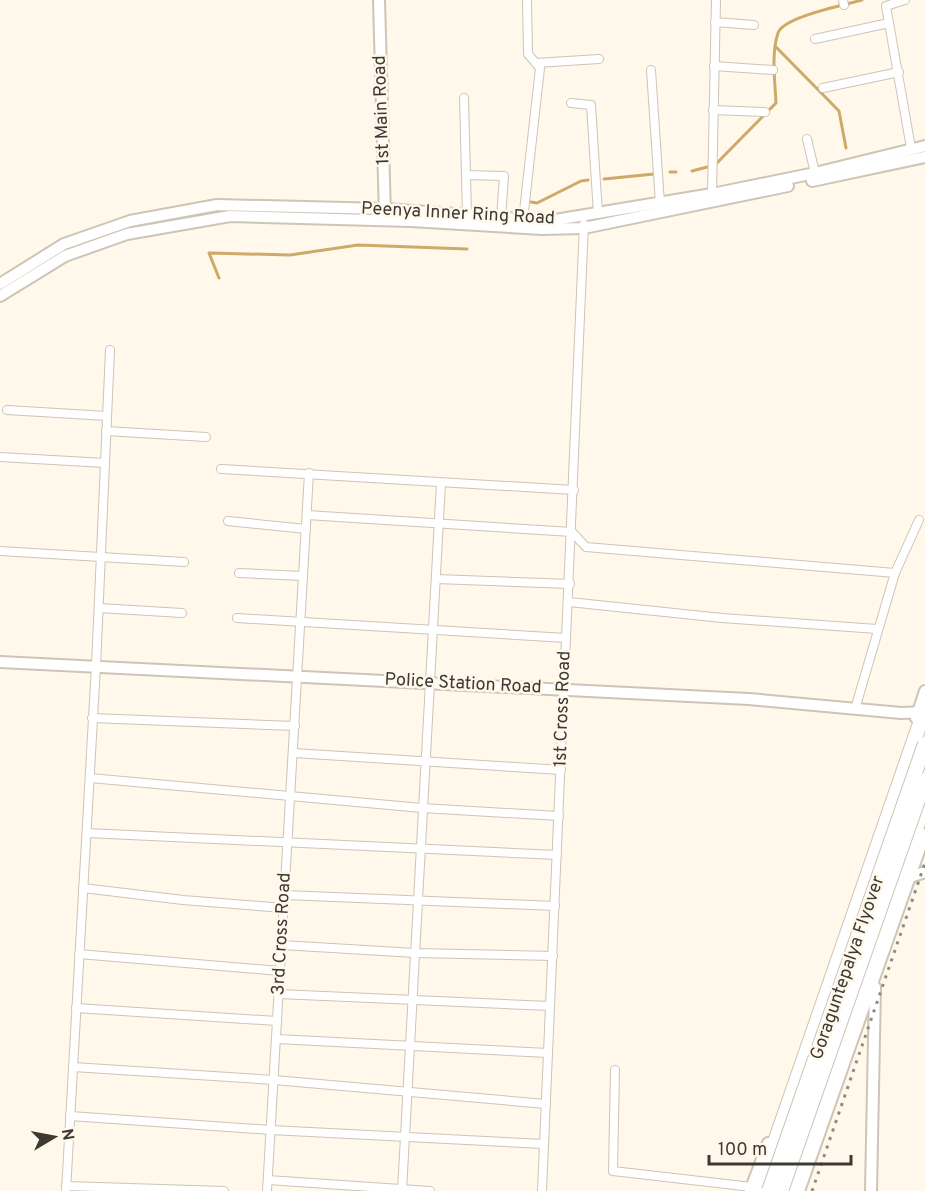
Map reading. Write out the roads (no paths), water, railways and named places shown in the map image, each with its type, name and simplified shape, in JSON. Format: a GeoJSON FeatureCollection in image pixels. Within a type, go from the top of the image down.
{"type":"FeatureCollection","features":[{"type":"Feature","properties":{"kind":"highway"},"geometry":{"type":"LineString","coordinates":[[753,1190],[923,711]]}},
{"type":"Feature","properties":{"kind":"highway","name":"Goraguntepalya Flyover"},"geometry":{"type":"LineString","coordinates":[[769,1191],[925,744]]}},
{"type":"Feature","properties":{"kind":"highway","name":"Goraguntepalya Flyover"},"geometry":{"type":"LineString","coordinates":[[781,1191],[925,780]]}},
{"type":"Feature","properties":{"kind":"highway"},"geometry":{"type":"LineString","coordinates":[[789,1191],[925,801]]}},
{"type":"Feature","properties":{"kind":"street","name":"1st Main Road"},"geometry":{"type":"LineString","coordinates":[[379,0],[385,215]]}},
{"type":"Feature","properties":{"kind":"street"},"geometry":{"type":"LineString","coordinates":[[523,220],[540,68],[528,54],[527,0]]}},
{"type":"Feature","properties":{"kind":"street"},"geometry":{"type":"LineString","coordinates":[[712,194],[716,0]]}},
{"type":"Feature","properties":{"kind":"street"},"geometry":{"type":"LineString","coordinates":[[905,0],[886,6],[899,72],[910,148]]}},
{"type":"Feature","properties":{"kind":"street"},"geometry":{"type":"LineString","coordinates":[[715,22],[754,25]]}},
{"type":"Feature","properties":{"kind":"street"},"geometry":{"type":"LineString","coordinates":[[815,39],[889,23]]}},
{"type":"Feature","properties":{"kind":"street"},"geometry":{"type":"LineString","coordinates":[[536,63],[599,59]]}},
{"type":"Feature","properties":{"kind":"street"},"geometry":{"type":"LineString","coordinates":[[714,66],[773,70]]}},
{"type":"Feature","properties":{"kind":"street"},"geometry":{"type":"LineString","coordinates":[[651,70],[660,204]]}},
{"type":"Feature","properties":{"kind":"street"},"geometry":{"type":"LineString","coordinates":[[823,88],[899,72]]}},
{"type":"Feature","properties":{"kind":"street"},"geometry":{"type":"LineString","coordinates":[[464,98],[467,214]]}},
{"type":"Feature","properties":{"kind":"street"},"geometry":{"type":"LineString","coordinates":[[571,103],[591,105],[598,214]]}},
{"type":"Feature","properties":{"kind":"street"},"geometry":{"type":"LineString","coordinates":[[713,110],[765,112]]}},
{"type":"Feature","properties":{"kind":"street"},"geometry":{"type":"LineString","coordinates":[[807,139],[815,173]]}},
{"type":"Feature","properties":{"kind":"street","name":"Peenya Inner Ring Road"},"geometry":{"type":"LineString","coordinates":[[0,296],[65,256],[127,234],[230,216],[467,214],[549,221],[712,194],[815,173],[925,146]]}},
{"type":"Feature","properties":{"kind":"street","name":"Peenya Inner Ring Road"},"geometry":{"type":"LineString","coordinates":[[0,284],[64,244],[130,221],[217,205],[385,215],[542,229],[584,228],[925,157]]}},
{"type":"Feature","properties":{"kind":"street"},"geometry":{"type":"LineString","coordinates":[[466,174],[504,176],[501,218]]}},
{"type":"Feature","properties":{"kind":"street","name":"1st Cross Road"},"geometry":{"type":"LineString","coordinates":[[542,1191],[570,584],[584,216]]}},
{"type":"Feature","properties":{"kind":"street"},"geometry":{"type":"LineString","coordinates":[[110,350],[96,666],[66,1188],[224,1191]]}},
{"type":"Feature","properties":{"kind":"street"},"geometry":{"type":"LineString","coordinates":[[7,410],[107,417]]}},
{"type":"Feature","properties":{"kind":"street"},"geometry":{"type":"LineString","coordinates":[[106,431],[206,437]]}},
{"type":"Feature","properties":{"kind":"street"},"geometry":{"type":"LineString","coordinates":[[0,458],[105,463]]}},
{"type":"Feature","properties":{"kind":"street"},"geometry":{"type":"LineString","coordinates":[[221,469],[574,490]]}},
{"type":"Feature","properties":{"kind":"street","name":"3rd Cross Road"},"geometry":{"type":"LineString","coordinates":[[267,1191],[309,473]]}},
{"type":"Feature","properties":{"kind":"street"},"geometry":{"type":"LineString","coordinates":[[402,1190],[441,483]]}},
{"type":"Feature","properties":{"kind":"street"},"geometry":{"type":"LineString","coordinates":[[307,515],[572,532],[586,547],[895,573]]}},
{"type":"Feature","properties":{"kind":"street"},"geometry":{"type":"LineString","coordinates":[[855,709],[895,573],[919,520]]}},
{"type":"Feature","properties":{"kind":"street"},"geometry":{"type":"LineString","coordinates":[[228,521],[306,529]]}},
{"type":"Feature","properties":{"kind":"street"},"geometry":{"type":"LineString","coordinates":[[0,551],[101,555],[184,562]]}},
{"type":"Feature","properties":{"kind":"street"},"geometry":{"type":"LineString","coordinates":[[239,573],[303,576]]}},
{"type":"Feature","properties":{"kind":"street"},"geometry":{"type":"LineString","coordinates":[[435,579],[570,584]]}},
{"type":"Feature","properties":{"kind":"street"},"geometry":{"type":"LineString","coordinates":[[569,602],[722,618],[877,629]]}},
{"type":"Feature","properties":{"kind":"street"},"geometry":{"type":"LineString","coordinates":[[99,608],[182,613]]}},
{"type":"Feature","properties":{"kind":"street"},"geometry":{"type":"LineString","coordinates":[[237,618],[566,638]]}},
{"type":"Feature","properties":{"kind":"street","name":"Police Station Road"},"geometry":{"type":"LineString","coordinates":[[0,662],[565,689],[749,699],[855,709],[923,711]]}},
{"type":"Feature","properties":{"kind":"street"},"geometry":{"type":"LineString","coordinates":[[615,1070],[613,1171],[753,1190],[923,711],[925,691]]}},
{"type":"Feature","properties":{"kind":"street"},"geometry":{"type":"LineString","coordinates":[[92,718],[295,726]]}},
{"type":"Feature","properties":{"kind":"street"},"geometry":{"type":"LineString","coordinates":[[294,753],[561,770]]}},
{"type":"Feature","properties":{"kind":"street"},"geometry":{"type":"LineString","coordinates":[[903,772],[925,780]]}},
{"type":"Feature","properties":{"kind":"street"},"geometry":{"type":"LineString","coordinates":[[90,778],[422,808],[559,816]]}},
{"type":"Feature","properties":{"kind":"street"},"geometry":{"type":"LineString","coordinates":[[897,788],[925,801]]}},
{"type":"Feature","properties":{"kind":"street"},"geometry":{"type":"LineString","coordinates":[[87,833],[557,855]]}},
{"type":"Feature","properties":{"kind":"street"},"geometry":{"type":"LineString","coordinates":[[799,1191],[925,834]]}},
{"type":"Feature","properties":{"kind":"street"},"geometry":{"type":"LineString","coordinates":[[910,877],[925,872]]}},
{"type":"Feature","properties":{"kind":"street"},"geometry":{"type":"LineString","coordinates":[[83,888],[183,900],[284,908]]}},
{"type":"Feature","properties":{"kind":"street"},"geometry":{"type":"LineString","coordinates":[[285,895],[555,906]]}},
{"type":"Feature","properties":{"kind":"street"},"geometry":{"type":"LineString","coordinates":[[282,945],[415,953],[553,956]]}},
{"type":"Feature","properties":{"kind":"street"},"geometry":{"type":"LineString","coordinates":[[79,954],[280,970]]}},
{"type":"Feature","properties":{"kind":"street"},"geometry":{"type":"LineString","coordinates":[[871,1191],[875,979]]}},
{"type":"Feature","properties":{"kind":"street"},"geometry":{"type":"LineString","coordinates":[[279,994],[412,998],[550,1006]]}},
{"type":"Feature","properties":{"kind":"street"},"geometry":{"type":"LineString","coordinates":[[76,1008],[277,1021]]}},
{"type":"Feature","properties":{"kind":"street"},"geometry":{"type":"LineString","coordinates":[[277,1039],[548,1053]]}},
{"type":"Feature","properties":{"kind":"street"},"geometry":{"type":"LineString","coordinates":[[73,1066],[274,1080],[546,1104]]}},
{"type":"Feature","properties":{"kind":"street"},"geometry":{"type":"LineString","coordinates":[[70,1116],[271,1130],[544,1144]]}},
{"type":"Feature","properties":{"kind":"street"},"geometry":{"type":"LineString","coordinates":[[268,1180],[430,1191]]}},
{"type":"Feature","properties":{"kind":"waterway"},"geometry":{"type":"LineString","coordinates":[[692,171],[715,165],[776,103],[775,50],[778,33],[782,27],[802,17],[862,0]]}},
{"type":"Feature","properties":{"kind":"waterway"},"geometry":{"type":"LineString","coordinates":[[775,46],[839,111],[846,148]]}},
{"type":"Feature","properties":{"kind":"waterway"},"geometry":{"type":"LineString","coordinates":[[670,172],[676,172]]}},
{"type":"Feature","properties":{"kind":"waterway"},"geometry":{"type":"LineString","coordinates":[[604,179],[654,174]]}},
{"type":"Feature","properties":{"kind":"waterway"},"geometry":{"type":"LineString","coordinates":[[531,202],[537,203],[581,181],[588,180]]}},
{"type":"Feature","properties":{"kind":"waterway"},"geometry":{"type":"LineString","coordinates":[[219,278],[209,253],[290,255],[358,245],[467,249]]}},
{"type":"Feature","properties":{"kind":"railway"},"geometry":{"type":"LineString","coordinates":[[812,1191],[925,863]]}}]}
